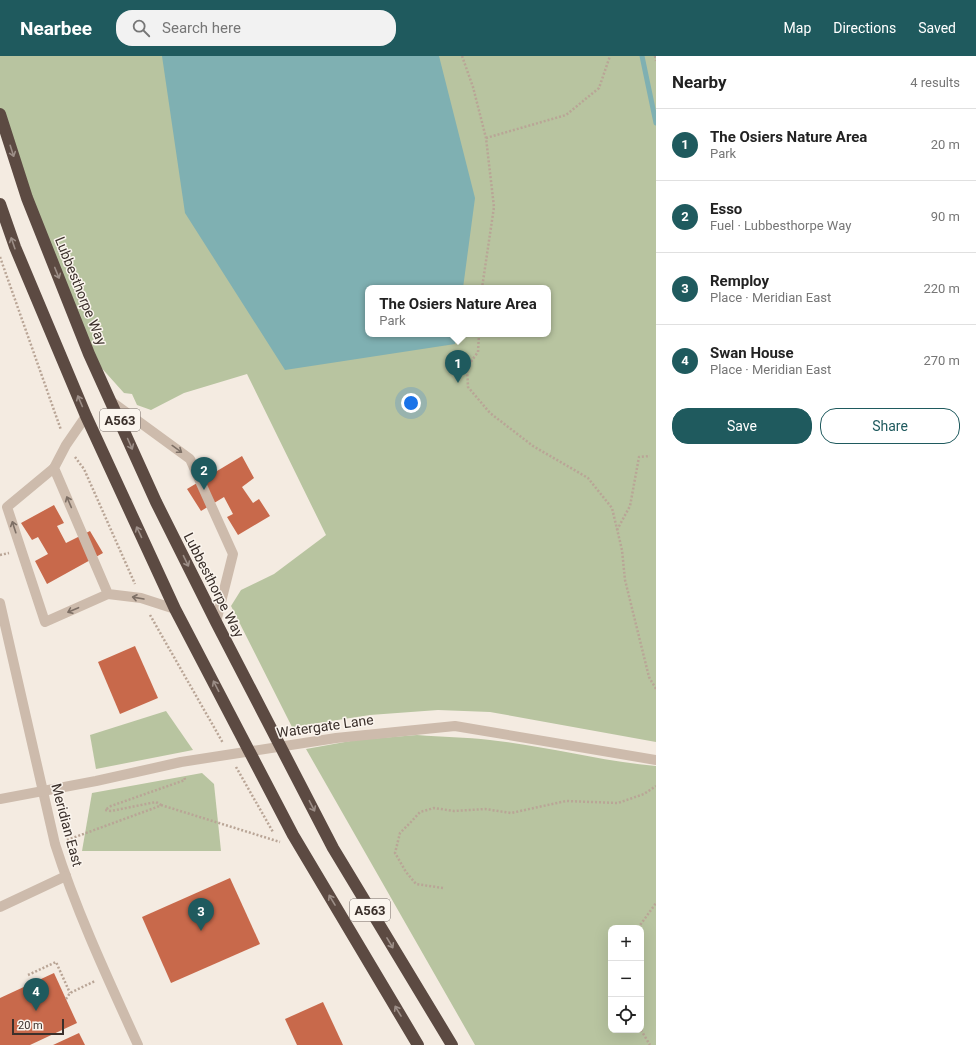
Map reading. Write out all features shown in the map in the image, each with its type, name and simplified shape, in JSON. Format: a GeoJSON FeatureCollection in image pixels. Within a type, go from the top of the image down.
{"type":"FeatureCollection","features":[{"type":"Feature","properties":{"kind":"highway","name":"Lubbesthorpe Way"},"geometry":{"type":"LineString","coordinates":[[0,114],[27,198],[89,354],[156,502],[216,622],[333,848],[452,1045]]}},
{"type":"Feature","properties":{"kind":"highway","name":"A563"},"geometry":{"type":"LineString","coordinates":[[0,204],[15,247],[86,416],[130,513],[176,608],[293,835],[418,1045]]}},
{"type":"Feature","properties":{"kind":"street"},"geometry":{"type":"LineString","coordinates":[[112,402],[190,459],[233,554],[216,622]]}},
{"type":"Feature","properties":{"kind":"street"},"geometry":{"type":"LineString","coordinates":[[86,416],[66,445],[54,468],[7,506],[45,622],[108,594],[141,598],[176,608]]}},
{"type":"Feature","properties":{"kind":"street"},"geometry":{"type":"LineString","coordinates":[[54,468],[108,594]]}},
{"type":"Feature","properties":{"kind":"street","name":"Meridian East"},"geometry":{"type":"LineString","coordinates":[[0,603],[55,844],[66,876],[106,976],[138,1045]]}},
{"type":"Feature","properties":{"kind":"street","name":"Watergate Lane"},"geometry":{"type":"LineString","coordinates":[[0,798],[96,781],[181,762],[336,738],[455,726],[656,760]]}},
{"type":"Feature","properties":{"kind":"street"},"geometry":{"type":"LineString","coordinates":[[0,907],[66,876]]}},
{"type":"Feature","properties":{"kind":"path"},"geometry":{"type":"LineString","coordinates":[[462,56],[473,88],[486,138],[494,207],[482,285]]}},
{"type":"Feature","properties":{"kind":"path"},"geometry":{"type":"LineString","coordinates":[[486,138],[566,115],[599,88],[610,56]]}},
{"type":"Feature","properties":{"kind":"path"},"geometry":{"type":"LineString","coordinates":[[655,56],[656,60]]}},
{"type":"Feature","properties":{"kind":"path"},"geometry":{"type":"LineString","coordinates":[[479,337],[478,352],[467,367],[468,387],[490,414],[533,446],[588,478],[612,508],[622,550],[627,588],[649,677],[656,689]]}},
{"type":"Feature","properties":{"kind":"path"},"geometry":{"type":"LineString","coordinates":[[617,531],[630,506],[639,457],[650,456]]}},
{"type":"Feature","properties":{"kind":"path"},"geometry":{"type":"LineString","coordinates":[[185,780],[111,806],[106,810],[111,811],[156,802],[161,805],[279,843],[293,835]]}},
{"type":"Feature","properties":{"kind":"path"},"geometry":{"type":"LineString","coordinates":[[443,888],[416,884],[406,872],[396,853],[400,833],[420,812],[434,808],[454,811],[485,809],[511,813],[566,801],[618,803],[644,794],[656,786]]}},
{"type":"Feature","properties":{"kind":"path"},"geometry":{"type":"LineString","coordinates":[[55,844],[161,805]]}},
{"type":"Feature","properties":{"kind":"path"},"geometry":{"type":"LineString","coordinates":[[640,925],[656,903]]}},
{"type":"Feature","properties":{"kind":"path"},"geometry":{"type":"LineString","coordinates":[[28,975],[56,962],[70,993]]}},
{"type":"Feature","properties":{"kind":"path"},"geometry":{"type":"LineString","coordinates":[[66,999],[70,993],[106,976]]}},
{"type":"Feature","properties":{"kind":"path"},"geometry":{"type":"LineString","coordinates":[[643,1033],[650,1045]]}},
{"type":"Feature","properties":{"kind":"green space"},"geometry":{"type":"Polygon","coordinates":[[[0,56],[656,56],[656,742],[490,712],[438,710],[370,715],[292,727],[231,606],[241,590],[274,574],[326,535],[247,374],[184,393],[151,410],[137,405],[132,394],[124,393],[89,354],[0,113],[0,56]]]}},
{"type":"Feature","properties":{"kind":"green space"},"geometry":{"type":"Polygon","coordinates":[[[166,711],[193,750],[96,769],[90,735],[166,711]]]}},
{"type":"Feature","properties":{"kind":"green space"},"geometry":{"type":"Polygon","coordinates":[[[417,735],[481,739],[532,746],[614,761],[656,766],[656,1045],[475,1045],[306,749],[356,740],[417,735]]]}},
{"type":"Feature","properties":{"kind":"green space"},"geometry":{"type":"Polygon","coordinates":[[[202,773],[214,784],[221,851],[82,851],[92,793],[202,773]]]}},
{"type":"Feature","properties":{"kind":"water"},"geometry":{"type":"Polygon","coordinates":[[[162,56],[439,56],[475,198],[463,285],[365,285],[365,337],[456,337],[455,344],[285,370],[185,213],[162,56]]]}},
{"type":"Feature","properties":{"kind":"building"},"geometry":{"type":"Polygon","coordinates":[[[242,456],[254,478],[242,487],[253,503],[259,499],[270,516],[238,535],[227,517],[233,514],[224,497],[201,511],[187,489],[242,456]]]}},
{"type":"Feature","properties":{"kind":"building"},"geometry":{"type":"Polygon","coordinates":[[[54,505],[64,523],[57,526],[66,543],[90,531],[103,553],[47,584],[35,561],[48,554],[38,537],[32,540],[21,523],[54,505]]]}},
{"type":"Feature","properties":{"kind":"building"},"geometry":{"type":"Polygon","coordinates":[[[135,646],[158,698],[120,714],[98,662],[135,646]]]}},
{"type":"Feature","properties":{"kind":"building"},"geometry":{"type":"Polygon","coordinates":[[[230,878],[260,944],[171,983],[142,917],[230,878]]]}},
{"type":"Feature","properties":{"kind":"building"},"geometry":{"type":"Polygon","coordinates":[[[54,973],[77,1023],[30,1045],[0,1045],[0,998],[54,973]]]}},
{"type":"Feature","properties":{"kind":"building"},"geometry":{"type":"Polygon","coordinates":[[[323,1002],[343,1045],[297,1045],[285,1019],[323,1002]]]}},
{"type":"Feature","properties":{"kind":"building"},"geometry":{"type":"Polygon","coordinates":[[[79,1033],[85,1045],[53,1045],[79,1033]]]}},
{"type":"Feature","properties":{"kind":"waterway"},"geometry":{"type":"LineString","coordinates":[[642,56],[656,123]]}},
{"type":"Feature","properties":{"kind":"place","name":"The Osiers Nature Area"},"geometry":{"type":"Point","coordinates":[458,383]}},
{"type":"Feature","properties":{"kind":"place","name":"Esso"},"geometry":{"type":"Point","coordinates":[204,490]}},
{"type":"Feature","properties":{"kind":"place","name":"Remploy"},"geometry":{"type":"Point","coordinates":[201,931]}},
{"type":"Feature","properties":{"kind":"place","name":"Swan House"},"geometry":{"type":"Point","coordinates":[36,1011]}}]}
